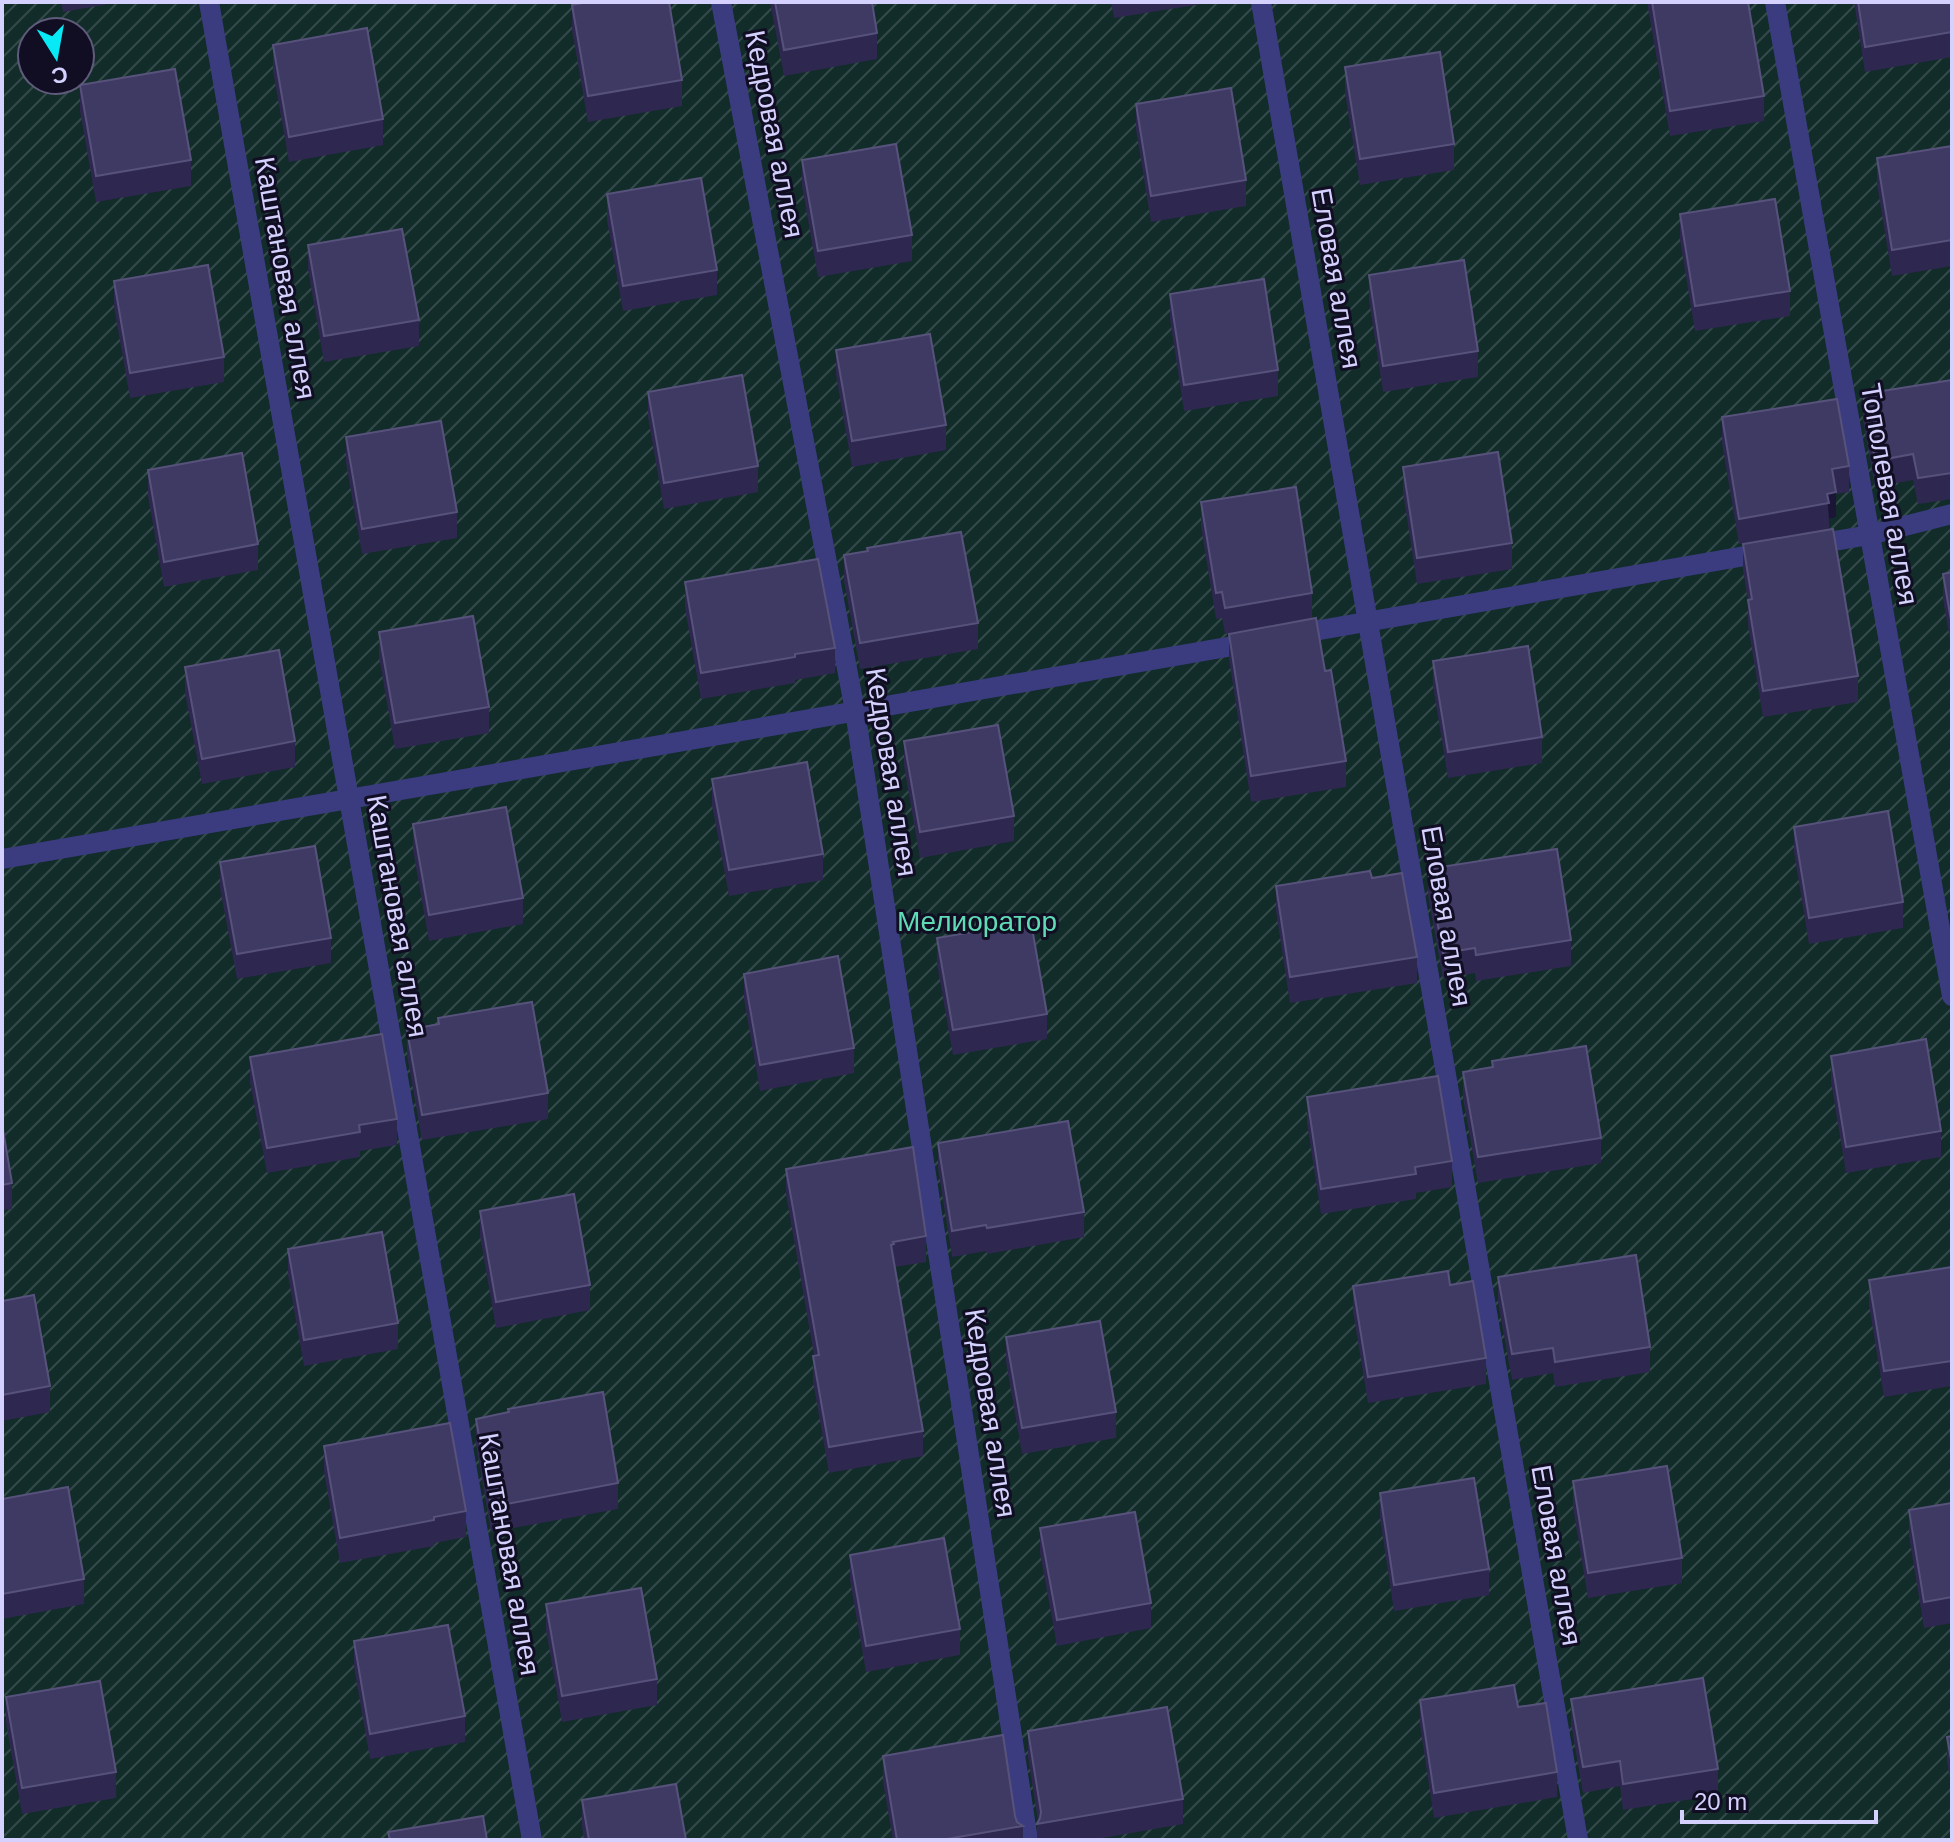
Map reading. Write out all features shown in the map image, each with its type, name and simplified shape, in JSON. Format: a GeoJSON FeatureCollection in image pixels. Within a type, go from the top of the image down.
{"type":"FeatureCollection","features":[{"type":"Feature","properties":{"kind":"street","name":"Каштановая аллея"},"geometry":{"type":"LineString","coordinates":[[209,2],[532,1840]]}},
{"type":"Feature","properties":{"kind":"street","name":"Кедровая аллея"},"geometry":{"type":"LineString","coordinates":[[721,2],[855,711],[1028,1840]]}},
{"type":"Feature","properties":{"kind":"street","name":"Еловая аллея"},"geometry":{"type":"LineString","coordinates":[[1261,2],[1578,1840]]}},
{"type":"Feature","properties":{"kind":"street","name":"Тополевая аллея"},"geometry":{"type":"LineString","coordinates":[[1775,2],[1952,996]]}},
{"type":"Feature","properties":{"kind":"street"},"geometry":{"type":"LineString","coordinates":[[2,859],[1869,535],[1952,514]]}},
{"type":"Feature","properties":{"kind":"green space","name":"Мелиоратор"},"geometry":{"type":"Polygon","coordinates":[[[2,2],[1952,2],[1952,1840],[2,1840],[2,2]]]}},
{"type":"Feature","properties":{"kind":"building"},"geometry":{"type":"Polygon","coordinates":[[[588,2],[669,2],[682,80],[588,96],[572,5],[588,2]]]}},
{"type":"Feature","properties":{"kind":"building"},"geometry":{"type":"Polygon","coordinates":[[[775,2],[872,2],[877,33],[784,50],[775,2]]]}},
{"type":"Feature","properties":{"kind":"building"},"geometry":{"type":"Polygon","coordinates":[[[1652,2],[1748,2],[1764,96],[1670,111],[1652,2]]]}},
{"type":"Feature","properties":{"kind":"building"},"geometry":{"type":"Polygon","coordinates":[[[1858,2],[1952,2],[1952,32],[1865,47],[1858,2]]]}},
{"type":"Feature","properties":{"kind":"building"},"geometry":{"type":"Polygon","coordinates":[[[367,28],[383,119],[289,137],[273,45],[367,28]]]}},
{"type":"Feature","properties":{"kind":"building"},"geometry":{"type":"Polygon","coordinates":[[[1440,52],[1454,144],[1360,159],[1345,67],[1440,52]]]}},
{"type":"Feature","properties":{"kind":"building"},"geometry":{"type":"Polygon","coordinates":[[[175,69],[191,160],[96,176],[82,96],[96,96],[96,82],[175,69]]]}},
{"type":"Feature","properties":{"kind":"building"},"geometry":{"type":"Polygon","coordinates":[[[1231,88],[1246,180],[1151,196],[1136,104],[1231,88]]]}},
{"type":"Feature","properties":{"kind":"building"},"geometry":{"type":"Polygon","coordinates":[[[896,144],[912,235],[818,251],[802,160],[896,144]]]}},
{"type":"Feature","properties":{"kind":"building"},"geometry":{"type":"Polygon","coordinates":[[[1952,146],[1952,240],[1892,250],[1877,158],[1952,146]]]}},
{"type":"Feature","properties":{"kind":"building"},"geometry":{"type":"Polygon","coordinates":[[[701,178],[717,270],[623,286],[607,194],[701,178]]]}},
{"type":"Feature","properties":{"kind":"building"},"geometry":{"type":"Polygon","coordinates":[[[1775,199],[1790,291],[1695,306],[1680,214],[1775,199]]]}},
{"type":"Feature","properties":{"kind":"building"},"geometry":{"type":"Polygon","coordinates":[[[402,229],[419,320],[324,336],[308,245],[402,229]]]}},
{"type":"Feature","properties":{"kind":"building"},"geometry":{"type":"Polygon","coordinates":[[[1464,260],[1478,351],[1383,366],[1369,275],[1464,260]]]}},
{"type":"Feature","properties":{"kind":"building"},"geometry":{"type":"Polygon","coordinates":[[[208,265],[224,357],[130,373],[114,281],[208,265]]]}},
{"type":"Feature","properties":{"kind":"building"},"geometry":{"type":"Polygon","coordinates":[[[1264,279],[1278,370],[1184,385],[1170,294],[1264,279]]]}},
{"type":"Feature","properties":{"kind":"building"},"geometry":{"type":"Polygon","coordinates":[[[930,334],[946,425],[852,441],[836,350],[930,334]]]}},
{"type":"Feature","properties":{"kind":"building"},"geometry":{"type":"Polygon","coordinates":[[[742,375],[758,466],[664,483],[648,392],[742,375]]]}},
{"type":"Feature","properties":{"kind":"building"},"geometry":{"type":"Polygon","coordinates":[[[1952,380],[1952,473],[1918,478],[1913,454],[1875,461],[1863,394],[1952,380]]]}},
{"type":"Feature","properties":{"kind":"building"},"geometry":{"type":"Polygon","coordinates":[[[1837,399],[1849,466],[1832,469],[1836,492],[1827,494],[1829,503],[1739,519],[1722,417],[1837,399]]]}},
{"type":"Feature","properties":{"kind":"building"},"geometry":{"type":"Polygon","coordinates":[[[441,421],[457,512],[362,529],[346,437],[441,421]]]}},
{"type":"Feature","properties":{"kind":"building"},"geometry":{"type":"Polygon","coordinates":[[[1498,452],[1512,543],[1417,558],[1403,467],[1498,452]]]}},
{"type":"Feature","properties":{"kind":"building"},"geometry":{"type":"Polygon","coordinates":[[[242,453],[258,544],[164,562],[148,470],[242,453]]]}},
{"type":"Feature","properties":{"kind":"building"},"geometry":{"type":"Polygon","coordinates":[[[1296,487],[1312,593],[1225,608],[1222,592],[1216,593],[1201,502],[1296,487]]]}},
{"type":"Feature","properties":{"kind":"building"},"geometry":{"type":"Polygon","coordinates":[[[1833,529],[1858,676],[1763,691],[1748,600],[1752,599],[1743,544],[1833,529]]]}},
{"type":"Feature","properties":{"kind":"building"},"geometry":{"type":"Polygon","coordinates":[[[961,532],[978,623],[860,643],[844,555],[868,551],[867,548],[961,532]]]}},
{"type":"Feature","properties":{"kind":"building"},"geometry":{"type":"Polygon","coordinates":[[[818,559],[835,648],[701,673],[685,582],[818,559]]]}},
{"type":"Feature","properties":{"kind":"building"},"geometry":{"type":"Polygon","coordinates":[[[1952,572],[1952,626],[1943,574],[1952,572]]]}},
{"type":"Feature","properties":{"kind":"building"},"geometry":{"type":"Polygon","coordinates":[[[473,616],[489,707],[395,723],[379,632],[473,616]]]}},
{"type":"Feature","properties":{"kind":"building"},"geometry":{"type":"Polygon","coordinates":[[[1316,618],[1325,671],[1331,670],[1346,761],[1251,776],[1229,634],[1316,618]]]}},
{"type":"Feature","properties":{"kind":"building"},"geometry":{"type":"Polygon","coordinates":[[[1528,646],[1542,737],[1448,752],[1433,661],[1528,646]]]}},
{"type":"Feature","properties":{"kind":"building"},"geometry":{"type":"Polygon","coordinates":[[[279,650],[295,741],[202,759],[185,667],[279,650]]]}},
{"type":"Feature","properties":{"kind":"building"},"geometry":{"type":"Polygon","coordinates":[[[998,725],[1014,816],[920,832],[904,741],[998,725]]]}},
{"type":"Feature","properties":{"kind":"building"},"geometry":{"type":"Polygon","coordinates":[[[807,762],[823,854],[729,870],[712,779],[807,762]]]}},
{"type":"Feature","properties":{"kind":"building"},"geometry":{"type":"Polygon","coordinates":[[[506,807],[523,898],[429,915],[413,824],[506,807]]]}},
{"type":"Feature","properties":{"kind":"building"},"geometry":{"type":"Polygon","coordinates":[[[1888,811],[1903,902],[1809,918],[1794,827],[1888,811]]]}},
{"type":"Feature","properties":{"kind":"building"},"geometry":{"type":"Polygon","coordinates":[[[315,846],[331,938],[237,954],[220,862],[315,846]]]}},
{"type":"Feature","properties":{"kind":"building"},"geometry":{"type":"Polygon","coordinates":[[[1557,849],[1571,940],[1476,955],[1475,948],[1443,953],[1428,869],[1557,849]]]}},
{"type":"Feature","properties":{"kind":"building"},"geometry":{"type":"Polygon","coordinates":[[[1370,871],[1372,878],[1402,873],[1417,957],[1290,977],[1276,886],[1370,871]]]}},
{"type":"Feature","properties":{"kind":"building"},"geometry":{"type":"Polygon","coordinates":[[[1031,922],[1047,1014],[953,1030],[937,938],[1031,922]]]}},
{"type":"Feature","properties":{"kind":"building"},"geometry":{"type":"Polygon","coordinates":[[[838,956],[854,1048],[760,1065],[744,974],[838,956]]]}},
{"type":"Feature","properties":{"kind":"building"},"geometry":{"type":"Polygon","coordinates":[[[532,1002],[548,1093],[422,1115],[407,1030],[439,1024],[438,1018],[532,1002]]]}},
{"type":"Feature","properties":{"kind":"building"},"geometry":{"type":"Polygon","coordinates":[[[382,1034],[397,1119],[359,1125],[360,1132],[267,1148],[250,1057],[382,1034]]]}},
{"type":"Feature","properties":{"kind":"building"},"geometry":{"type":"Polygon","coordinates":[[[1926,1039],[1941,1131],[1846,1147],[1831,1056],[1926,1039]]]}},
{"type":"Feature","properties":{"kind":"building"},"geometry":{"type":"Polygon","coordinates":[[[1586,1046],[1601,1138],[1478,1157],[1463,1072],[1493,1067],[1492,1061],[1586,1046]]]}},
{"type":"Feature","properties":{"kind":"building"},"geometry":{"type":"Polygon","coordinates":[[[1438,1076],[1452,1161],[1415,1167],[1416,1174],[1321,1189],[1307,1097],[1438,1076]]]}},
{"type":"Feature","properties":{"kind":"building"},"geometry":{"type":"Polygon","coordinates":[[[1068,1121],[1084,1212],[952,1231],[938,1143],[1068,1121]]]}},
{"type":"Feature","properties":{"kind":"building"},"geometry":{"type":"Polygon","coordinates":[[[2,1124],[12,1183],[2,1185],[2,1124]]]}},
{"type":"Feature","properties":{"kind":"building"},"geometry":{"type":"Polygon","coordinates":[[[913,1147],[926,1236],[893,1242],[891,1245],[923,1431],[829,1447],[813,1356],[819,1355],[786,1169],[913,1147]]]}},
{"type":"Feature","properties":{"kind":"building"},"geometry":{"type":"Polygon","coordinates":[[[574,1194],[590,1285],[496,1302],[480,1211],[574,1194]]]}},
{"type":"Feature","properties":{"kind":"building"},"geometry":{"type":"Polygon","coordinates":[[[382,1232],[398,1323],[304,1340],[288,1249],[382,1232]]]}},
{"type":"Feature","properties":{"kind":"building"},"geometry":{"type":"Polygon","coordinates":[[[1636,1255],[1650,1347],[1555,1362],[1553,1348],[1512,1354],[1498,1277],[1636,1255]]]}},
{"type":"Feature","properties":{"kind":"building"},"geometry":{"type":"Polygon","coordinates":[[[1952,1267],[1952,1361],[1884,1371],[1869,1280],[1952,1267]]]}},
{"type":"Feature","properties":{"kind":"building"},"geometry":{"type":"Polygon","coordinates":[[[1448,1271],[1450,1285],[1473,1281],[1486,1358],[1368,1377],[1353,1286],[1448,1271]]]}},
{"type":"Feature","properties":{"kind":"building"},"geometry":{"type":"Polygon","coordinates":[[[34,1295],[50,1386],[2,1395],[2,1301],[34,1295]]]}},
{"type":"Feature","properties":{"kind":"building"},"geometry":{"type":"Polygon","coordinates":[[[1100,1321],[1116,1412],[1022,1428],[1006,1337],[1100,1321]]]}},
{"type":"Feature","properties":{"kind":"building"},"geometry":{"type":"Polygon","coordinates":[[[603,1392],[618,1483],[491,1507],[476,1419],[509,1412],[508,1409],[603,1392]]]}},
{"type":"Feature","properties":{"kind":"building"},"geometry":{"type":"Polygon","coordinates":[[[450,1423],[466,1511],[340,1538],[324,1446],[450,1423]]]}},
{"type":"Feature","properties":{"kind":"building"},"geometry":{"type":"Polygon","coordinates":[[[1667,1466],[1682,1558],[1588,1573],[1573,1481],[1667,1466]]]}},
{"type":"Feature","properties":{"kind":"building"},"geometry":{"type":"Polygon","coordinates":[[[1474,1478],[1489,1569],[1394,1585],[1380,1493],[1474,1478]]]}},
{"type":"Feature","properties":{"kind":"building"},"geometry":{"type":"Polygon","coordinates":[[[68,1487],[84,1579],[2,1594],[2,1499],[68,1487]]]}},
{"type":"Feature","properties":{"kind":"building"},"geometry":{"type":"Polygon","coordinates":[[[1952,1503],[1952,1597],[1924,1602],[1909,1510],[1952,1503]]]}},
{"type":"Feature","properties":{"kind":"building"},"geometry":{"type":"Polygon","coordinates":[[[1135,1512],[1151,1603],[1057,1620],[1040,1528],[1135,1512]]]}},
{"type":"Feature","properties":{"kind":"building"},"geometry":{"type":"Polygon","coordinates":[[[944,1538],[960,1629],[866,1646],[850,1555],[944,1538]]]}},
{"type":"Feature","properties":{"kind":"building"},"geometry":{"type":"Polygon","coordinates":[[[641,1588],[657,1679],[562,1696],[546,1604],[641,1588]]]}},
{"type":"Feature","properties":{"kind":"building"},"geometry":{"type":"Polygon","coordinates":[[[448,1625],[465,1716],[370,1734],[354,1641],[448,1625]]]}},
{"type":"Feature","properties":{"kind":"building"},"geometry":{"type":"Polygon","coordinates":[[[1703,1678],[1718,1769],[1623,1784],[1620,1761],[1583,1767],[1571,1699],[1703,1678]]]}},
{"type":"Feature","properties":{"kind":"building"},"geometry":{"type":"Polygon","coordinates":[[[100,1681],[116,1772],[22,1788],[6,1697],[100,1681]]]}},
{"type":"Feature","properties":{"kind":"building"},"geometry":{"type":"Polygon","coordinates":[[[1514,1685],[1518,1707],[1546,1703],[1557,1772],[1434,1793],[1420,1700],[1514,1685]]]}},
{"type":"Feature","properties":{"kind":"building"},"geometry":{"type":"Polygon","coordinates":[[[1167,1707],[1183,1799],[1037,1824],[1041,1812],[1028,1731],[1167,1707]]]}},
{"type":"Feature","properties":{"kind":"building"},"geometry":{"type":"Polygon","coordinates":[[[1003,1735],[1015,1816],[1023,1826],[941,1840],[897,1840],[883,1756],[1003,1735]]]}},
{"type":"Feature","properties":{"kind":"building"},"geometry":{"type":"Polygon","coordinates":[[[1952,1736],[1952,1765],[1947,1737],[1952,1736]]]}},
{"type":"Feature","properties":{"kind":"building"},"geometry":{"type":"Polygon","coordinates":[[[676,1784],[686,1840],[589,1840],[582,1800],[676,1784]]]}},
{"type":"Feature","properties":{"kind":"building"},"geometry":{"type":"Polygon","coordinates":[[[483,1816],[487,1840],[390,1840],[388,1832],[483,1816]]]}}]}
